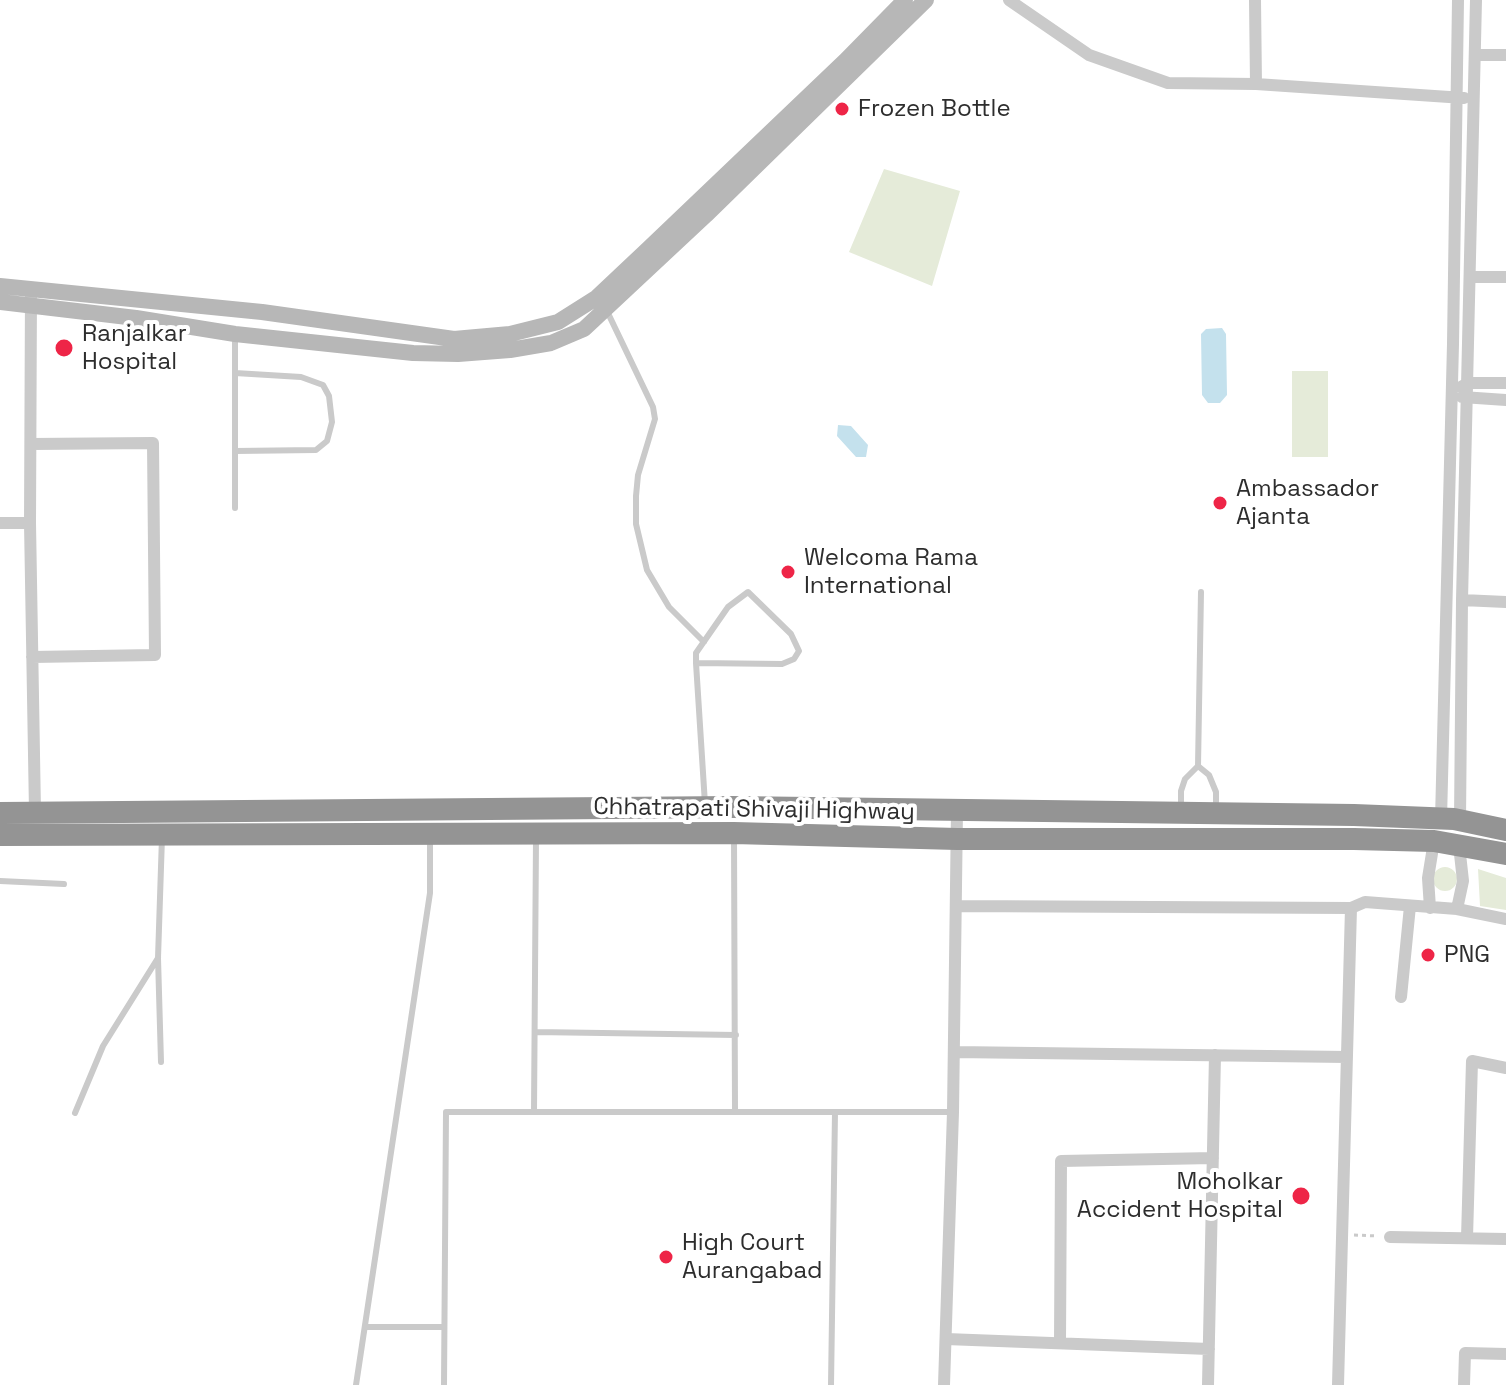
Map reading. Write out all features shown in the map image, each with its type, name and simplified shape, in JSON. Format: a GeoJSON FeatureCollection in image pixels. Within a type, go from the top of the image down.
{"type":"FeatureCollection","features":[{"type":"Feature","properties":{"kind":"highway","name":"Chhatrapati Shivaji Highway"},"geometry":{"type":"LineString","coordinates":[[0,813],[705,808],[1181,813],[1450,820],[1506,830]]}},
{"type":"Feature","properties":{"kind":"highway","name":"Chhatrapati Shivaji Highway"},"geometry":{"type":"LineString","coordinates":[[0,835],[734,833],[957,839],[1434,841],[1506,854]]}},
{"type":"Feature","properties":{"kind":"street"},"geometry":{"type":"LineString","coordinates":[[0,302],[31,298],[262,312],[454,346],[510,350],[551,343],[584,329],[606,309],[905,0]]}},
{"type":"Feature","properties":{"kind":"street"},"geometry":{"type":"LineString","coordinates":[[0,286],[31,298],[136,318],[235,334],[413,353],[558,322],[596,298],[738,174],[926,0]]}},
{"type":"Feature","properties":{"kind":"street"},"geometry":{"type":"LineString","coordinates":[[1009,0],[1089,55],[1168,83],[1256,84],[1474,99]]}},
{"type":"Feature","properties":{"kind":"street"},"geometry":{"type":"LineString","coordinates":[[1255,0],[1256,84]]}},
{"type":"Feature","properties":{"kind":"street"},"geometry":{"type":"LineString","coordinates":[[1450,820],[1458,0]]}},
{"type":"Feature","properties":{"kind":"street"},"geometry":{"type":"LineString","coordinates":[[1450,820],[1462,600],[1476,0]]}},
{"type":"Feature","properties":{"kind":"street"},"geometry":{"type":"LineString","coordinates":[[1475,55],[1506,55]]}},
{"type":"Feature","properties":{"kind":"street"},"geometry":{"type":"LineString","coordinates":[[1470,277],[1506,277]]}},
{"type":"Feature","properties":{"kind":"street"},"geometry":{"type":"LineString","coordinates":[[0,805],[35,812],[30,523],[31,298]]}},
{"type":"Feature","properties":{"kind":"street"},"geometry":{"type":"LineString","coordinates":[[1452,392],[1468,383],[1506,383]]}},
{"type":"Feature","properties":{"kind":"street"},"geometry":{"type":"LineString","coordinates":[[1452,392],[1467,399],[1506,400]]}},
{"type":"Feature","properties":{"kind":"street"},"geometry":{"type":"LineString","coordinates":[[31,444],[153,443],[155,655],[32,657]]}},
{"type":"Feature","properties":{"kind":"street"},"geometry":{"type":"LineString","coordinates":[[0,523],[30,523]]}},
{"type":"Feature","properties":{"kind":"street"},"geometry":{"type":"LineString","coordinates":[[1462,600],[1506,602]]}},
{"type":"Feature","properties":{"kind":"street"},"geometry":{"type":"LineString","coordinates":[[944,1385],[953,1112],[957,811]]}},
{"type":"Feature","properties":{"kind":"street"},"geometry":{"type":"LineString","coordinates":[[1430,908],[1428,878],[1434,841]]}},
{"type":"Feature","properties":{"kind":"street"},"geometry":{"type":"LineString","coordinates":[[1457,909],[1463,881],[1459,845]]}},
{"type":"Feature","properties":{"kind":"street"},"geometry":{"type":"LineString","coordinates":[[956,906],[1351,908],[1365,902],[1457,909],[1506,919]]}},
{"type":"Feature","properties":{"kind":"street"},"geometry":{"type":"LineString","coordinates":[[1401,997],[1410,906]]}},
{"type":"Feature","properties":{"kind":"street"},"geometry":{"type":"LineString","coordinates":[[1338,1385],[1351,908]]}},
{"type":"Feature","properties":{"kind":"street"},"geometry":{"type":"LineString","coordinates":[[954,1052],[1347,1057]]}},
{"type":"Feature","properties":{"kind":"street"},"geometry":{"type":"LineString","coordinates":[[1208,1385],[1215,1055]]}},
{"type":"Feature","properties":{"kind":"street"},"geometry":{"type":"LineString","coordinates":[[1467,1238],[1472,1061],[1506,1068]]}},
{"type":"Feature","properties":{"kind":"street"},"geometry":{"type":"LineString","coordinates":[[1060,1342],[1061,1161],[1213,1158]]}},
{"type":"Feature","properties":{"kind":"street"},"geometry":{"type":"LineString","coordinates":[[1390,1237],[1506,1239]]}},
{"type":"Feature","properties":{"kind":"street"},"geometry":{"type":"LineString","coordinates":[[946,1339],[1209,1349]]}},
{"type":"Feature","properties":{"kind":"street"},"geometry":{"type":"LineString","coordinates":[[1464,1385],[1465,1353],[1506,1354]]}},
{"type":"Feature","properties":{"kind":"lane"},"geometry":{"type":"LineString","coordinates":[[606,309],[653,407],[655,419],[638,475],[636,496],[636,524],[644,558],[663,598],[704,642]]}},
{"type":"Feature","properties":{"kind":"lane"},"geometry":{"type":"LineString","coordinates":[[235,334],[235,508]]}},
{"type":"Feature","properties":{"kind":"lane"},"geometry":{"type":"LineString","coordinates":[[235,373],[301,377],[323,385],[329,396],[332,422],[327,441],[316,450],[235,451]]}},
{"type":"Feature","properties":{"kind":"lane"},"geometry":{"type":"LineString","coordinates":[[696,663],[782,664],[794,659],[799,651],[791,634],[748,592],[728,607],[696,653],[696,663],[705,808]]}},
{"type":"Feature","properties":{"kind":"lane"},"geometry":{"type":"LineString","coordinates":[[1181,813],[1181,791],[1185,779],[1198,766],[1201,592]]}},
{"type":"Feature","properties":{"kind":"lane"},"geometry":{"type":"LineString","coordinates":[[1198,766],[1209,775],[1216,792],[1216,815]]}},
{"type":"Feature","properties":{"kind":"lane"},"geometry":{"type":"LineString","coordinates":[[734,833],[735,1111]]}},
{"type":"Feature","properties":{"kind":"lane"},"geometry":{"type":"LineString","coordinates":[[161,1062],[158,958],[162,835]]}},
{"type":"Feature","properties":{"kind":"lane"},"geometry":{"type":"LineString","coordinates":[[356,1385],[430,893],[430,835]]}},
{"type":"Feature","properties":{"kind":"lane"},"geometry":{"type":"LineString","coordinates":[[534,1111],[536,835]]}},
{"type":"Feature","properties":{"kind":"lane"},"geometry":{"type":"LineString","coordinates":[[0,881],[64,884]]}},
{"type":"Feature","properties":{"kind":"lane"},"geometry":{"type":"LineString","coordinates":[[75,1113],[103,1046],[158,958]]}},
{"type":"Feature","properties":{"kind":"lane"},"geometry":{"type":"LineString","coordinates":[[535,1032],[736,1035]]}},
{"type":"Feature","properties":{"kind":"lane"},"geometry":{"type":"LineString","coordinates":[[444,1385],[442,1327],[446,1112],[953,1112]]}},
{"type":"Feature","properties":{"kind":"lane"},"geometry":{"type":"LineString","coordinates":[[831,1385],[835,1112]]}},
{"type":"Feature","properties":{"kind":"lane"},"geometry":{"type":"LineString","coordinates":[[365,1327],[442,1327]]}},
{"type":"Feature","properties":{"kind":"path"},"geometry":{"type":"LineString","coordinates":[[1342,1234],[1390,1237]]}},
{"type":"Feature","properties":{"kind":"green space"},"geometry":{"type":"Polygon","coordinates":[[[884,169],[960,191],[932,286],[849,252],[884,169]]]}},
{"type":"Feature","properties":{"kind":"green space"},"geometry":{"type":"Polygon","coordinates":[[[1292,371],[1328,371],[1328,457],[1292,457],[1292,371]]]}},
{"type":"Feature","properties":{"kind":"green space"},"geometry":{"type":"Polygon","coordinates":[[[1445,867],[1454,870],[1457,879],[1454,888],[1445,891],[1436,888],[1433,879],[1436,870],[1445,867]]]}},
{"type":"Feature","properties":{"kind":"green space"},"geometry":{"type":"Polygon","coordinates":[[[1478,869],[1506,878],[1506,910],[1480,906],[1478,869]]]}},
{"type":"Feature","properties":{"kind":"water"},"geometry":{"type":"Polygon","coordinates":[[[1222,328],[1226,334],[1227,395],[1220,403],[1208,403],[1202,395],[1201,334],[1206,329],[1222,328]]]}},
{"type":"Feature","properties":{"kind":"water"},"geometry":{"type":"Polygon","coordinates":[[[838,425],[851,426],[868,445],[866,457],[856,457],[837,436],[838,425]]]}},
{"type":"Feature","properties":{"kind":"place","name":"Frozen Bottle"},"geometry":{"type":"Point","coordinates":[842,109]}},
{"type":"Feature","properties":{"kind":"place","name":"Ranjalkar Hospital"},"geometry":{"type":"Point","coordinates":[64,348]}},
{"type":"Feature","properties":{"kind":"place","name":"Ambassador Ajanta"},"geometry":{"type":"Point","coordinates":[1220,503]}},
{"type":"Feature","properties":{"kind":"place","name":"Welcoma Rama International"},"geometry":{"type":"Point","coordinates":[788,572]}},
{"type":"Feature","properties":{"kind":"place","name":"PNG"},"geometry":{"type":"Point","coordinates":[1428,955]}},
{"type":"Feature","properties":{"kind":"place","name":"Moholkar Accident Hospital"},"geometry":{"type":"Point","coordinates":[1301,1196]}},
{"type":"Feature","properties":{"kind":"place","name":"High Court Aurangabad"},"geometry":{"type":"Point","coordinates":[666,1257]}}]}
